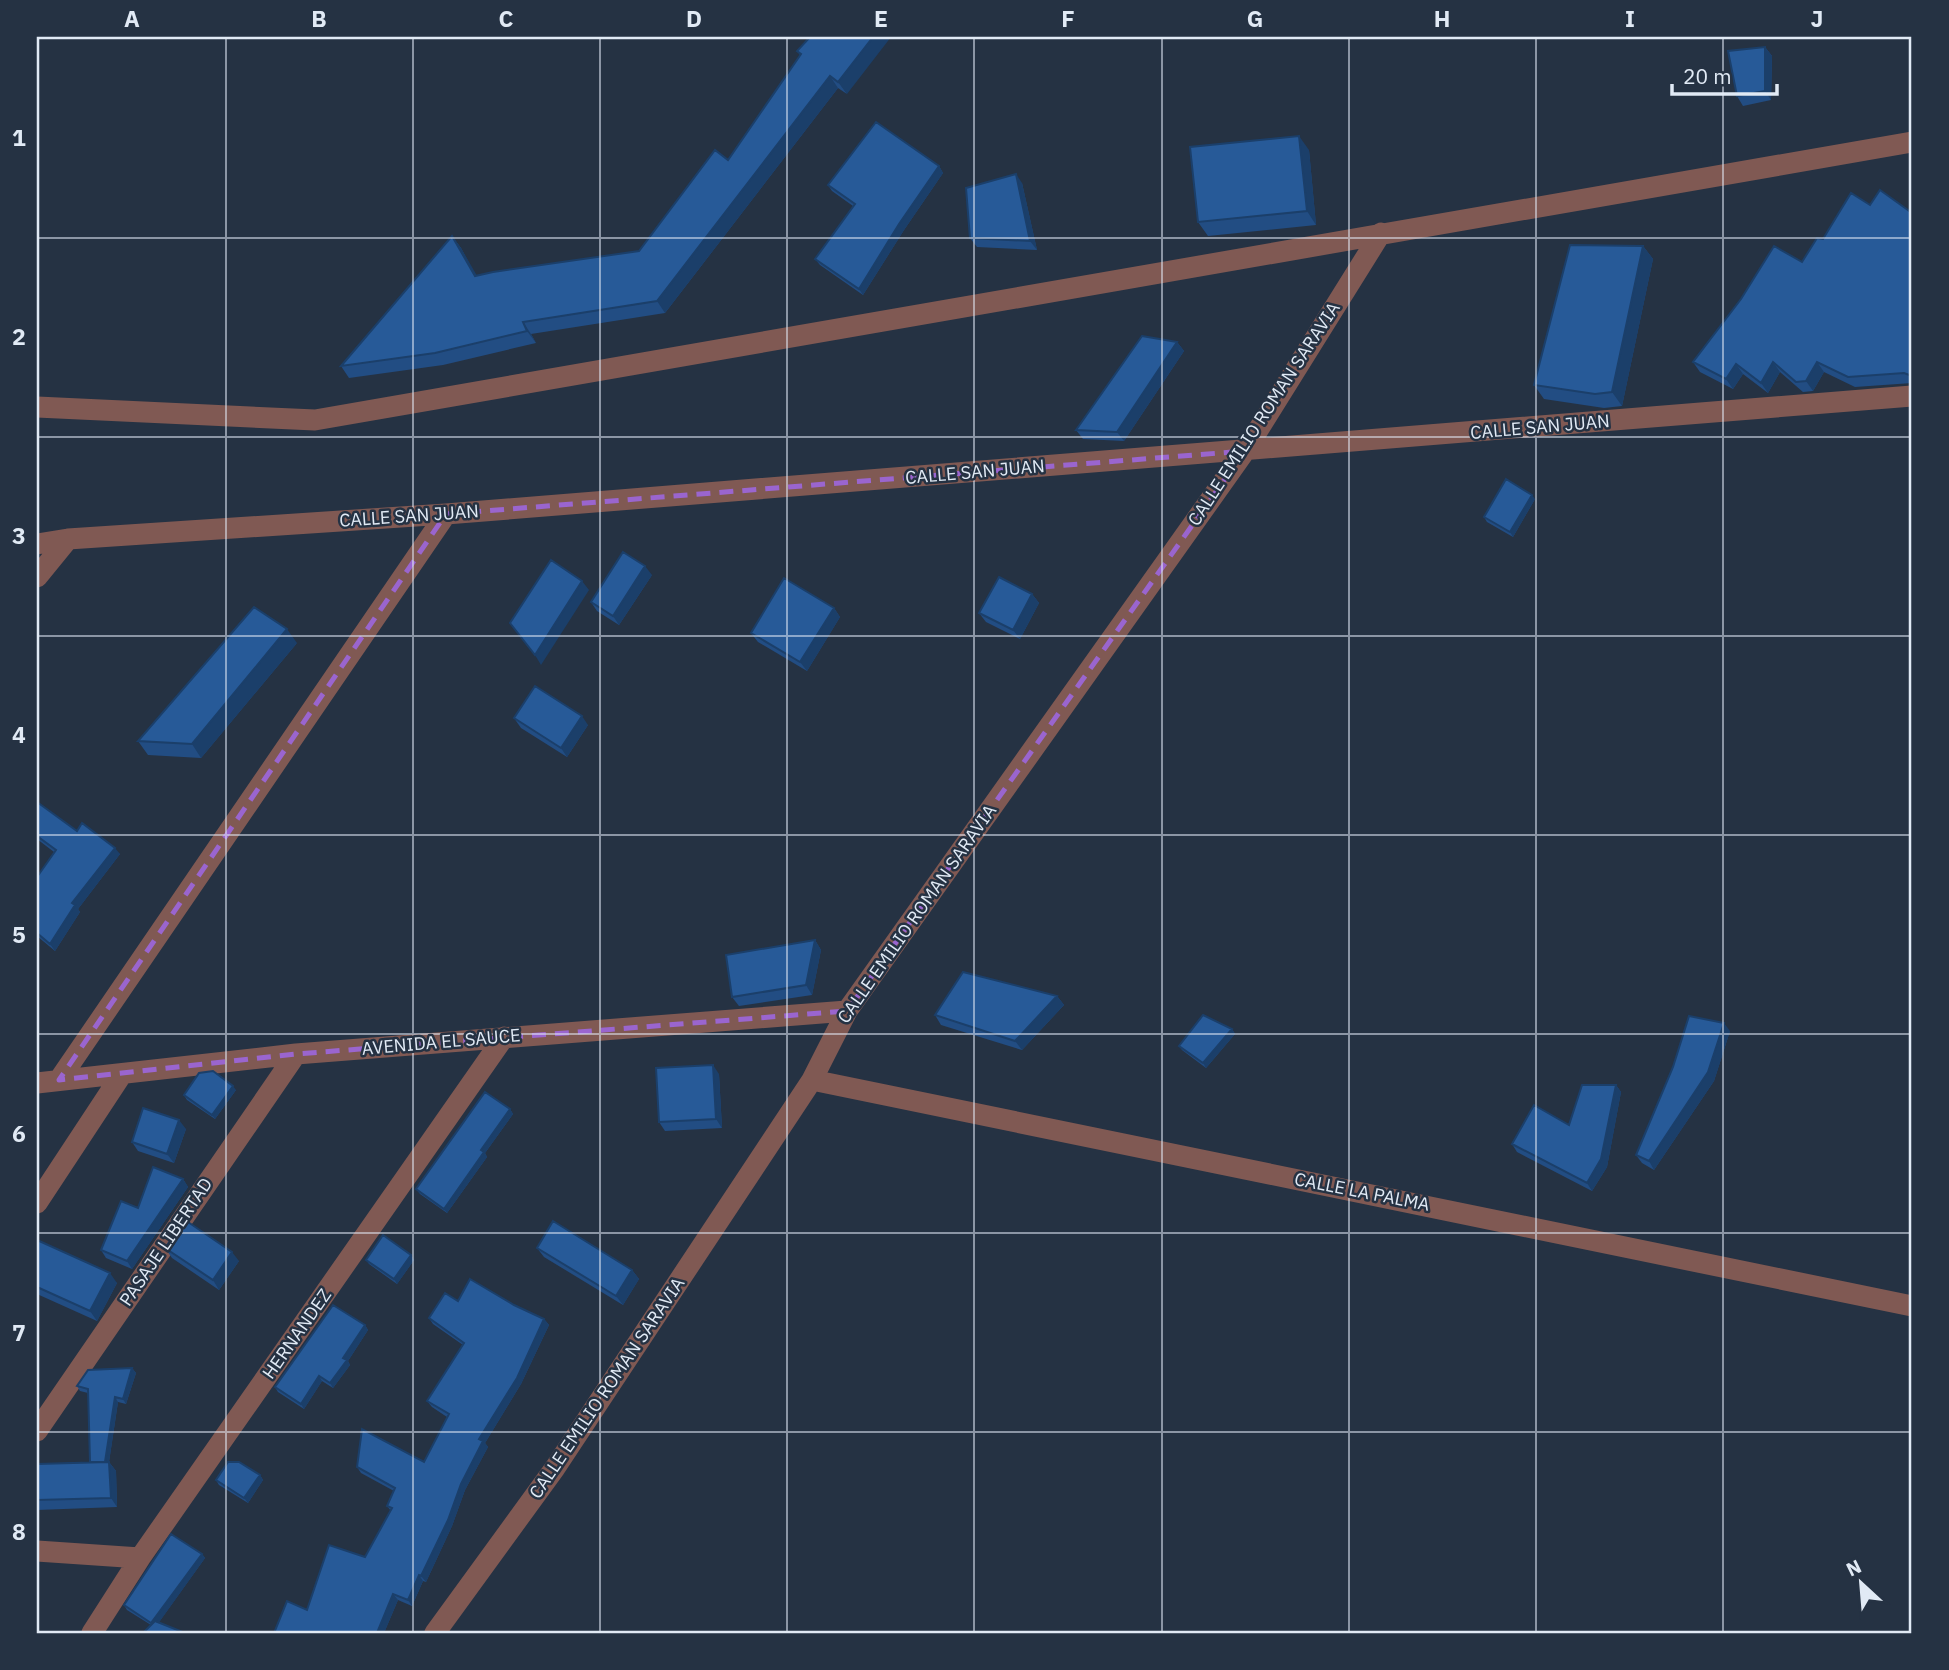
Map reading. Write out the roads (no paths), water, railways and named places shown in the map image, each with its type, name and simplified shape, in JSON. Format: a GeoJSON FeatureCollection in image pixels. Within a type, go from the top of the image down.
{"type":"FeatureCollection","features":[{"type":"Feature","properties":{"kind":"street"},"geometry":{"type":"LineString","coordinates":[[37,407],[315,420],[1912,142]]}},
{"type":"Feature","properties":{"kind":"street","name":"CALLE EMILIO ROMAN SARAVIA"},"geometry":{"type":"LineString","coordinates":[[435,1633],[555,1468],[812,1080],[846,1011],[1245,451],[1381,233]]}},
{"type":"Feature","properties":{"kind":"street","name":"CALLE SAN JUAN"},"geometry":{"type":"LineString","coordinates":[[37,544],[68,539],[446,514],[1912,396]]}},
{"type":"Feature","properties":{"kind":"street"},"geometry":{"type":"LineString","coordinates":[[60,1080],[446,514]]}},
{"type":"Feature","properties":{"kind":"street"},"geometry":{"type":"LineString","coordinates":[[37,577],[68,539]]}},
{"type":"Feature","properties":{"kind":"street","name":"AVENIDA EL SAUCE"},"geometry":{"type":"LineString","coordinates":[[37,1083],[296,1054],[846,1011]]}},
{"type":"Feature","properties":{"kind":"street","name":"HERNANDEZ"},"geometry":{"type":"LineString","coordinates":[[92,1633],[140,1559],[504,1037]]}},
{"type":"Feature","properties":{"kind":"street","name":"PASAJE LIBERTAD"},"geometry":{"type":"LineString","coordinates":[[37,1431],[296,1054]]}},
{"type":"Feature","properties":{"kind":"street"},"geometry":{"type":"LineString","coordinates":[[37,1203],[122,1074]]}},
{"type":"Feature","properties":{"kind":"street","name":"CALLE LA PALMA"},"geometry":{"type":"LineString","coordinates":[[812,1080],[1912,1306]]}},
{"type":"Feature","properties":{"kind":"street"},"geometry":{"type":"LineString","coordinates":[[37,1551],[140,1559]]}}]}
